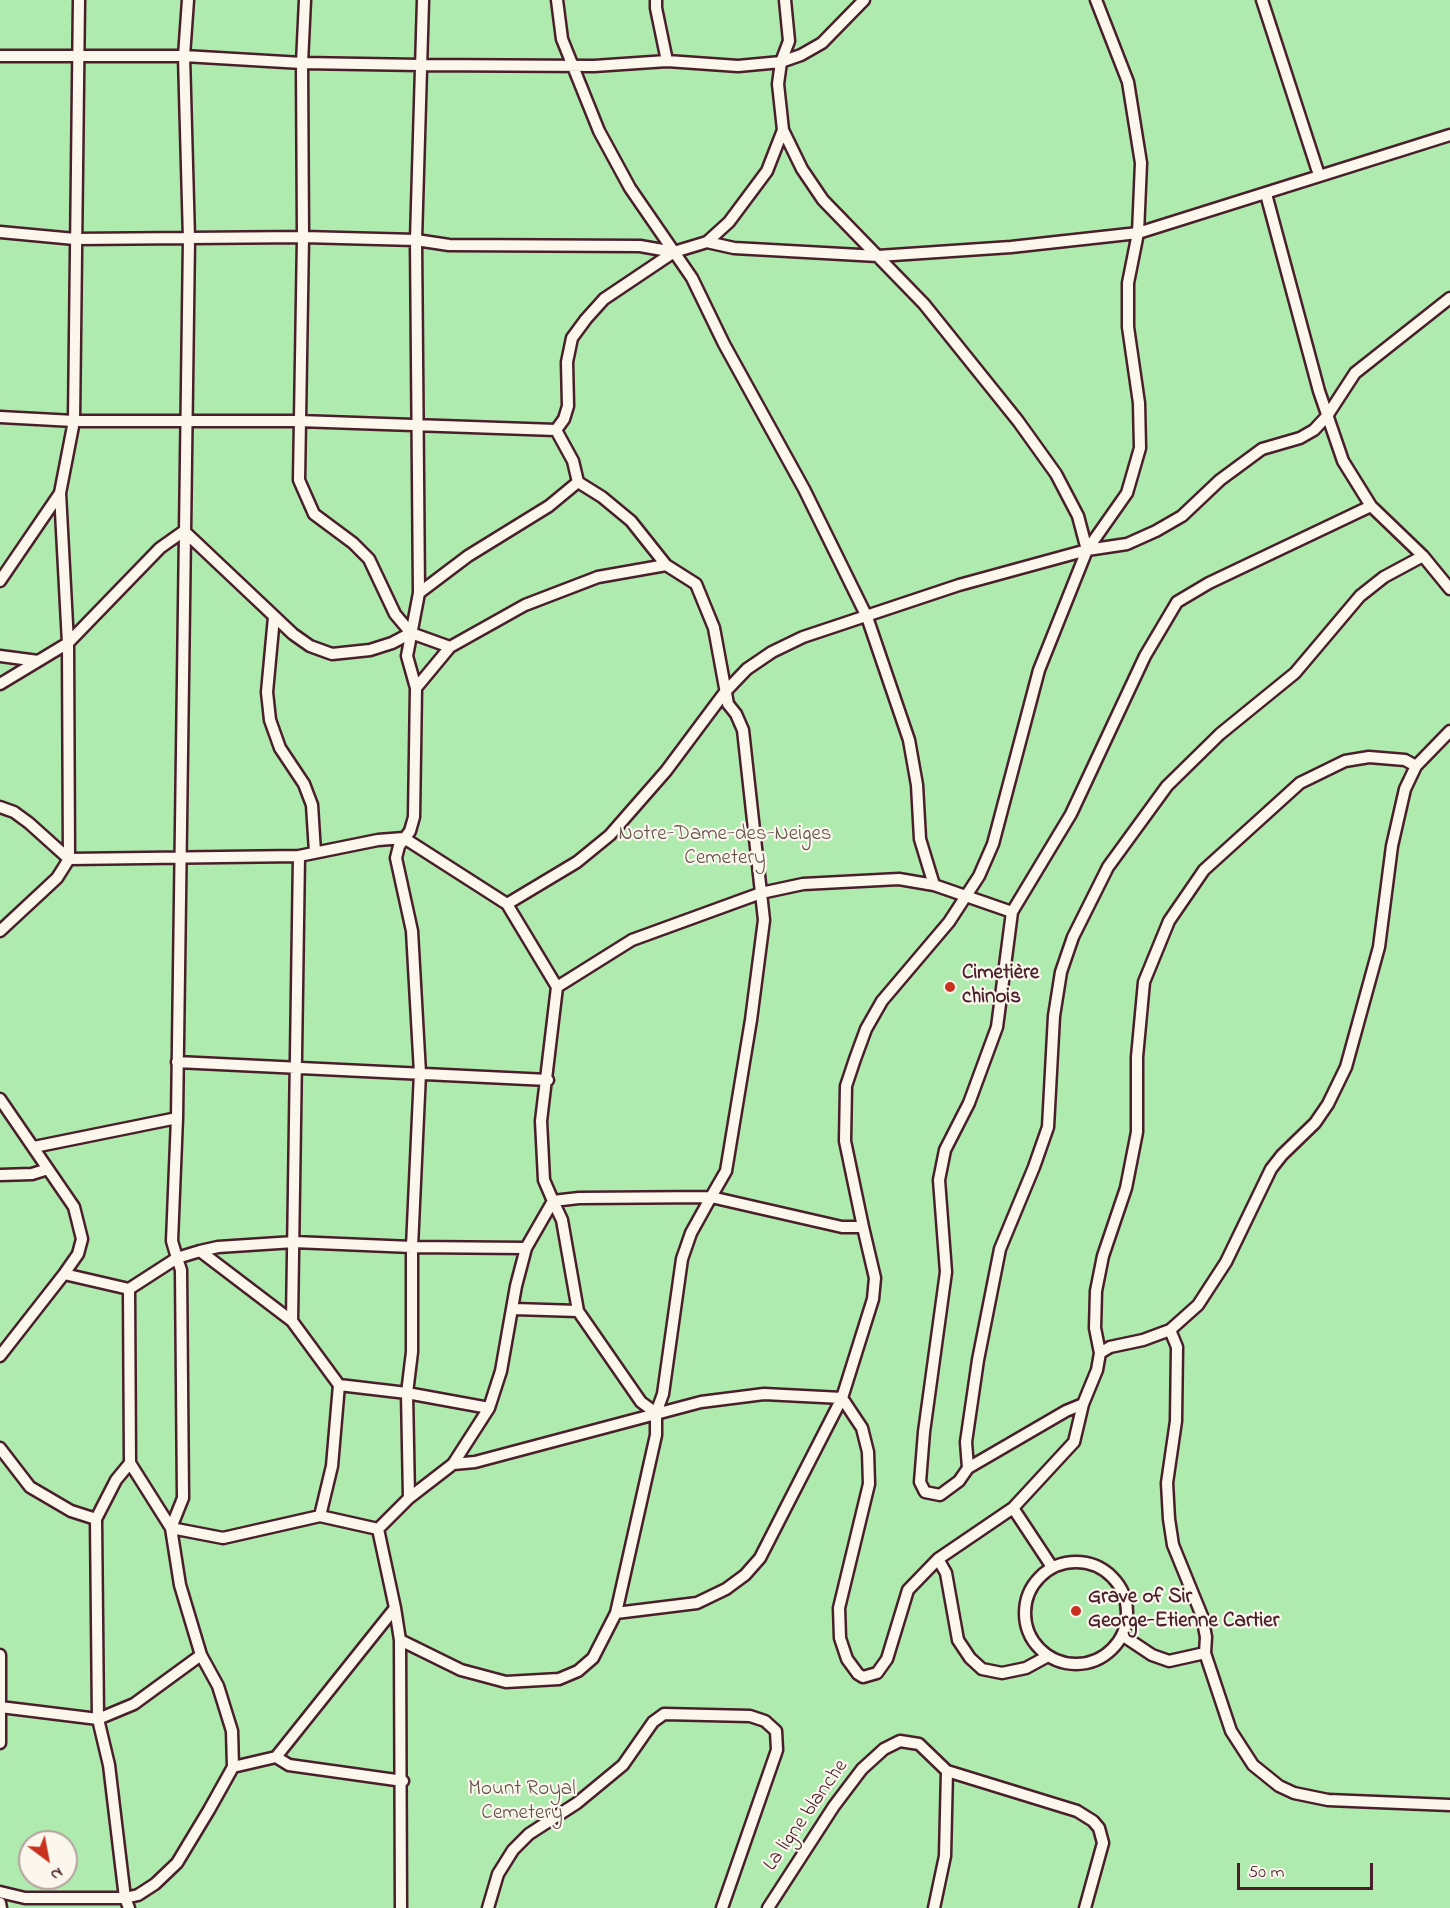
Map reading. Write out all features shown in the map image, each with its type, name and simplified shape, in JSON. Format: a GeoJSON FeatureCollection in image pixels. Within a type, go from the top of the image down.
{"type":"FeatureCollection","features":[{"type":"Feature","properties":{"kind":"lane"},"geometry":{"type":"LineString","coordinates":[[0,931],[57,878],[69,859],[68,643],[60,493],[74,421],[76,58],[79,0]]}},
{"type":"Feature","properties":{"kind":"lane"},"geometry":{"type":"LineString","coordinates":[[171,1528],[183,1498],[181,1270],[172,1241],[177,1118],[189,239],[184,56],[188,0]]}},
{"type":"Feature","properties":{"kind":"lane"},"geometry":{"type":"LineString","coordinates":[[305,0],[302,63],[303,237],[299,480],[304,497],[314,514],[353,543],[369,559],[395,614],[411,633],[450,647]]}},
{"type":"Feature","properties":{"kind":"lane"},"geometry":{"type":"LineString","coordinates":[[409,1498],[407,1393],[412,1352],[412,1247],[420,1073],[412,931],[396,858],[404,838],[410,831],[414,817],[416,688],[407,656],[419,593],[416,240],[423,0]]}},
{"type":"Feature","properties":{"kind":"lane"},"geometry":{"type":"LineString","coordinates":[[557,0],[562,39],[609,150],[630,188],[692,278],[724,344],[804,489],[867,617],[909,740],[917,785],[920,839],[934,885]]}},
{"type":"Feature","properties":{"kind":"lane"},"geometry":{"type":"LineString","coordinates":[[657,0],[656,8],[668,61]]}},
{"type":"Feature","properties":{"kind":"lane"},"geometry":{"type":"LineString","coordinates":[[786,0],[789,41],[781,62],[778,84],[783,130],[802,169],[823,200],[924,304],[978,368],[1056,474],[1078,516],[1088,550]]}},
{"type":"Feature","properties":{"kind":"lane"},"geometry":{"type":"LineString","coordinates":[[0,56],[76,58],[184,56],[302,63],[420,65],[572,66],[668,61],[738,66],[781,62],[801,55],[822,43],[864,0]]}},
{"type":"Feature","properties":{"kind":"lane"},"geometry":{"type":"LineString","coordinates":[[616,1613],[697,1603],[726,1589],[745,1575],[760,1558],[842,1398],[873,1299],[875,1278],[845,1141],[844,1116],[849,1077],[866,1029],[882,1001],[949,922],[966,896],[993,844],[1039,670],[1088,550],[1127,493],[1140,448],[1139,403],[1128,327],[1128,283],[1138,233],[1141,163],[1128,82],[1096,0]]}},
{"type":"Feature","properties":{"kind":"lane"},"geometry":{"type":"LineString","coordinates":[[1262,0],[1319,175]]}},
{"type":"Feature","properties":{"kind":"lane"},"geometry":{"type":"LineString","coordinates":[[556,430],[564,419],[568,406],[567,362],[573,338],[604,299],[674,252],[707,242],[729,222],[767,171],[783,130]]}},
{"type":"Feature","properties":{"kind":"lane"},"geometry":{"type":"LineString","coordinates":[[707,242],[734,248],[878,256],[1011,247],[1138,233],[1450,135]]}},
{"type":"Feature","properties":{"kind":"lane"},"geometry":{"type":"LineString","coordinates":[[1266,194],[1327,416],[1344,461],[1371,506],[1423,556],[1450,589]]}},
{"type":"Feature","properties":{"kind":"lane"},"geometry":{"type":"LineString","coordinates":[[0,232],[75,239],[303,237],[416,240],[449,245],[640,246],[674,252]]}},
{"type":"Feature","properties":{"kind":"lane"},"geometry":{"type":"LineString","coordinates":[[507,904],[577,861],[610,835],[666,771],[725,692],[747,669],[772,652],[803,636],[867,617],[959,585],[1088,550],[1127,544],[1156,531],[1182,516],[1220,480],[1262,449],[1300,438],[1314,430],[1327,416],[1355,373],[1450,298]]}},
{"type":"Feature","properties":{"kind":"lane"},"geometry":{"type":"LineString","coordinates":[[0,417],[74,421],[299,421],[556,430]]}},
{"type":"Feature","properties":{"kind":"lane"},"geometry":{"type":"LineString","coordinates":[[400,1640],[461,1670],[506,1682],[559,1679],[578,1671],[593,1658],[616,1613],[656,1435],[656,1413],[663,1394],[682,1259],[691,1233],[726,1171],[764,920],[743,730],[736,714],[728,704],[714,628],[702,595],[696,584],[666,565],[631,522],[578,482],[573,461],[556,430]]}},
{"type":"Feature","properties":{"kind":"lane"},"geometry":{"type":"LineString","coordinates":[[419,593],[468,556],[549,506],[578,482]]}},
{"type":"Feature","properties":{"kind":"lane"},"geometry":{"type":"LineString","coordinates":[[0,581],[60,493]]}},
{"type":"Feature","properties":{"kind":"lane"},"geometry":{"type":"LineString","coordinates":[[1083,1404],[1066,1411],[968,1468],[959,1481],[940,1495],[926,1492],[920,1482],[924,1432],[946,1272],[939,1180],[945,1149],[969,1103],[996,1028],[1012,912],[1071,814],[1144,656],[1177,602],[1209,583],[1371,506]]}},
{"type":"Feature","properties":{"kind":"lane"},"geometry":{"type":"LineString","coordinates":[[184,531],[292,634],[310,646],[332,654],[370,650],[392,643],[411,633]]}},
{"type":"Feature","properties":{"kind":"lane"},"geometry":{"type":"LineString","coordinates":[[0,684],[68,643],[160,548],[184,531]]}},
{"type":"Feature","properties":{"kind":"lane"},"geometry":{"type":"LineString","coordinates":[[968,1468],[966,1442],[991,1292],[1000,1249],[1034,1167],[1047,1127],[1054,1016],[1061,972],[1084,912],[1108,867],[1167,786],[1220,734],[1294,673],[1360,596],[1384,577],[1423,556]]}},
{"type":"Feature","properties":{"kind":"lane"},"geometry":{"type":"LineString","coordinates":[[416,688],[450,647],[525,605],[598,577],[666,565]]}},
{"type":"Feature","properties":{"kind":"lane"},"geometry":{"type":"LineString","coordinates":[[274,616],[267,692],[270,720],[280,748],[304,784],[312,805],[315,852]]}},
{"type":"Feature","properties":{"kind":"lane"},"geometry":{"type":"LineString","coordinates":[[0,656],[38,661]]}},
{"type":"Feature","properties":{"kind":"lane"},"geometry":{"type":"LineString","coordinates":[[1100,1353],[1110,1347],[1143,1340],[1170,1330],[1198,1305],[1214,1283],[1271,1169],[1282,1155],[1316,1123],[1338,1085],[1379,947],[1392,846],[1405,789],[1416,766],[1450,731]]}},
{"type":"Feature","properties":{"kind":"lane"},"geometry":{"type":"LineString","coordinates":[[842,1398],[862,1428],[868,1452],[869,1484],[839,1608],[840,1638],[847,1659],[858,1674],[864,1677],[877,1673],[887,1659],[908,1590],[938,1559],[1013,1508],[1074,1442],[1083,1404],[1097,1370],[1100,1353],[1095,1328],[1095,1291],[1126,1188],[1137,1132],[1139,1011],[1144,982],[1169,921],[1204,870],[1300,783],[1345,761],[1369,757],[1405,760],[1416,766]]}},
{"type":"Feature","properties":{"kind":"lane"},"geometry":{"type":"LineString","coordinates":[[0,807],[14,812],[69,859],[299,856],[404,838],[507,904],[557,987],[548,1080],[541,1121],[541,1154],[544,1180],[562,1220],[578,1311],[641,1402],[656,1413]]}},
{"type":"Feature","properties":{"kind":"lane"},"geometry":{"type":"LineString","coordinates":[[292,1321],[299,856]]}},
{"type":"Feature","properties":{"kind":"lane"},"geometry":{"type":"LineString","coordinates":[[557,987],[632,940],[761,893],[803,884],[898,879],[934,885],[1012,912]]}},
{"type":"Feature","properties":{"kind":"lane"},"geometry":{"type":"LineString","coordinates":[[177,1062],[296,1070],[420,1073],[548,1080]]}},
{"type":"Feature","properties":{"kind":"lane"},"geometry":{"type":"LineString","coordinates":[[0,1099],[74,1207],[82,1239],[78,1254],[64,1274],[0,1356]]}},
{"type":"Feature","properties":{"kind":"lane"},"geometry":{"type":"LineString","coordinates":[[34,1147],[177,1118]]}},
{"type":"Feature","properties":{"kind":"lane"},"geometry":{"type":"LineString","coordinates":[[0,1174],[32,1174],[48,1169]]}},
{"type":"Feature","properties":{"kind":"lane"},"geometry":{"type":"LineString","coordinates":[[553,1201],[579,1198],[711,1197],[842,1227],[862,1227]]}},
{"type":"Feature","properties":{"kind":"lane"},"geometry":{"type":"LineString","coordinates":[[378,1528],[409,1498],[453,1464],[489,1408],[501,1371],[514,1309],[516,1286],[526,1248],[553,1201]]}},
{"type":"Feature","properties":{"kind":"lane"},"geometry":{"type":"LineString","coordinates":[[64,1274],[129,1289],[177,1258],[200,1251],[218,1247],[294,1242],[412,1247],[526,1248]]}},
{"type":"Feature","properties":{"kind":"lane"},"geometry":{"type":"LineString","coordinates":[[200,1251],[292,1321],[339,1385],[332,1466],[320,1516]]}},
{"type":"Feature","properties":{"kind":"lane"},"geometry":{"type":"LineString","coordinates":[[0,1892],[25,1898],[127,1903],[155,1884],[177,1863],[233,1767],[232,1731],[218,1686],[201,1655],[180,1585],[171,1528],[130,1463],[129,1289]]}},
{"type":"Feature","properties":{"kind":"lane"},"geometry":{"type":"LineString","coordinates":[[514,1309],[578,1311]]}},
{"type":"Feature","properties":{"kind":"lane"},"geometry":{"type":"LineString","coordinates":[[1170,1330],[1177,1347],[1176,1421],[1167,1483],[1169,1519],[1173,1545],[1202,1616],[1206,1637],[1205,1653],[1231,1731],[1253,1765],[1279,1786],[1294,1793],[1328,1800],[1450,1805]]}},
{"type":"Feature","properties":{"kind":"lane"},"geometry":{"type":"LineString","coordinates":[[339,1385],[407,1393],[489,1408]]}},
{"type":"Feature","properties":{"kind":"lane"},"geometry":{"type":"LineString","coordinates":[[453,1464],[475,1462],[700,1402],[764,1394],[842,1398]]}},
{"type":"Feature","properties":{"kind":"lane"},"geometry":{"type":"LineString","coordinates":[[0,1448],[30,1487],[71,1511],[96,1519]]}},
{"type":"Feature","properties":{"kind":"lane"},"geometry":{"type":"LineString","coordinates":[[127,1903],[109,1765],[98,1719],[96,1519],[116,1480],[130,1463]]}},
{"type":"Feature","properties":{"kind":"lane"},"geometry":{"type":"LineString","coordinates":[[1013,1508],[1052,1567]]}},
{"type":"Feature","properties":{"kind":"lane"},"geometry":{"type":"LineString","coordinates":[[171,1528],[223,1538],[320,1516],[378,1528]]}},
{"type":"Feature","properties":{"kind":"lane"},"geometry":{"type":"LineString","coordinates":[[378,1528],[400,1640],[403,1781],[401,1908]]}},
{"type":"Feature","properties":{"kind":"lane"},"geometry":{"type":"LineString","coordinates":[[938,1559],[946,1573],[958,1640],[970,1658],[982,1669],[1002,1673],[1026,1668],[1048,1656]]}},
{"type":"Feature","properties":{"kind":"lane"},"geometry":{"type":"LineString","coordinates":[[1067,1562],[1083,1562],[1098,1566],[1111,1575],[1121,1588],[1126,1603],[1127,1619],[1122,1635],[1112,1649],[1098,1659],[1081,1664],[1064,1663],[1048,1656],[1036,1646],[1028,1633],[1024,1618],[1025,1603],[1030,1588],[1039,1576],[1052,1567],[1067,1562]]}},
{"type":"Feature","properties":{"kind":"lane"},"geometry":{"type":"LineString","coordinates":[[233,1767],[276,1757],[395,1608]]}},
{"type":"Feature","properties":{"kind":"lane"},"geometry":{"type":"LineString","coordinates":[[1122,1635],[1152,1655],[1169,1661],[1205,1653]]}},
{"type":"Feature","properties":{"kind":"lane"},"geometry":{"type":"LineString","coordinates":[[0,1655],[0,1743]]}},
{"type":"Feature","properties":{"kind":"lane"},"geometry":{"type":"LineString","coordinates":[[1,1707],[98,1719],[134,1704],[201,1655]]}},
{"type":"Feature","properties":{"kind":"lane"},"geometry":{"type":"LineString","coordinates":[[488,1908],[498,1874],[513,1851],[529,1834],[577,1803],[623,1765],[653,1722],[664,1714],[750,1716],[765,1721],[776,1731],[777,1750],[722,1908]]}},
{"type":"Feature","properties":{"kind":"lane","name":"La ligne blanche"},"geometry":{"type":"LineString","coordinates":[[768,1908],[834,1806],[862,1769],[885,1749],[900,1741],[919,1744],[947,1771]]}},
{"type":"Feature","properties":{"kind":"lane"},"geometry":{"type":"LineString","coordinates":[[276,1757],[289,1765],[403,1781]]}},
{"type":"Feature","properties":{"kind":"lane"},"geometry":{"type":"LineString","coordinates":[[934,1908],[945,1856],[947,1771],[1077,1811],[1094,1821],[1099,1828],[1103,1844],[1085,1908]]}},
{"type":"Feature","properties":{"kind":"lane"},"geometry":{"type":"LineString","coordinates":[[0,1903],[1,1908]]}},
{"type":"Feature","properties":{"kind":"green space","name":"Notre-Dame-des-Neiges Cemetery"},"geometry":{"type":"Polygon","coordinates":[[[0,0],[1450,0],[1450,1908],[0,1908],[0,0]]]}},
{"type":"Feature","properties":{"kind":"place","name":"Cimetière chinois"},"geometry":{"type":"Point","coordinates":[950,987]}},
{"type":"Feature","properties":{"kind":"place","name":"Grave of Sir George-Etienne Cartier"},"geometry":{"type":"Point","coordinates":[1076,1611]}},
{"type":"Feature","properties":{"kind":"park label","name":"Mount Royal Cemetery"},"geometry":{"type":"Point","coordinates":[522,1803]}}]}
